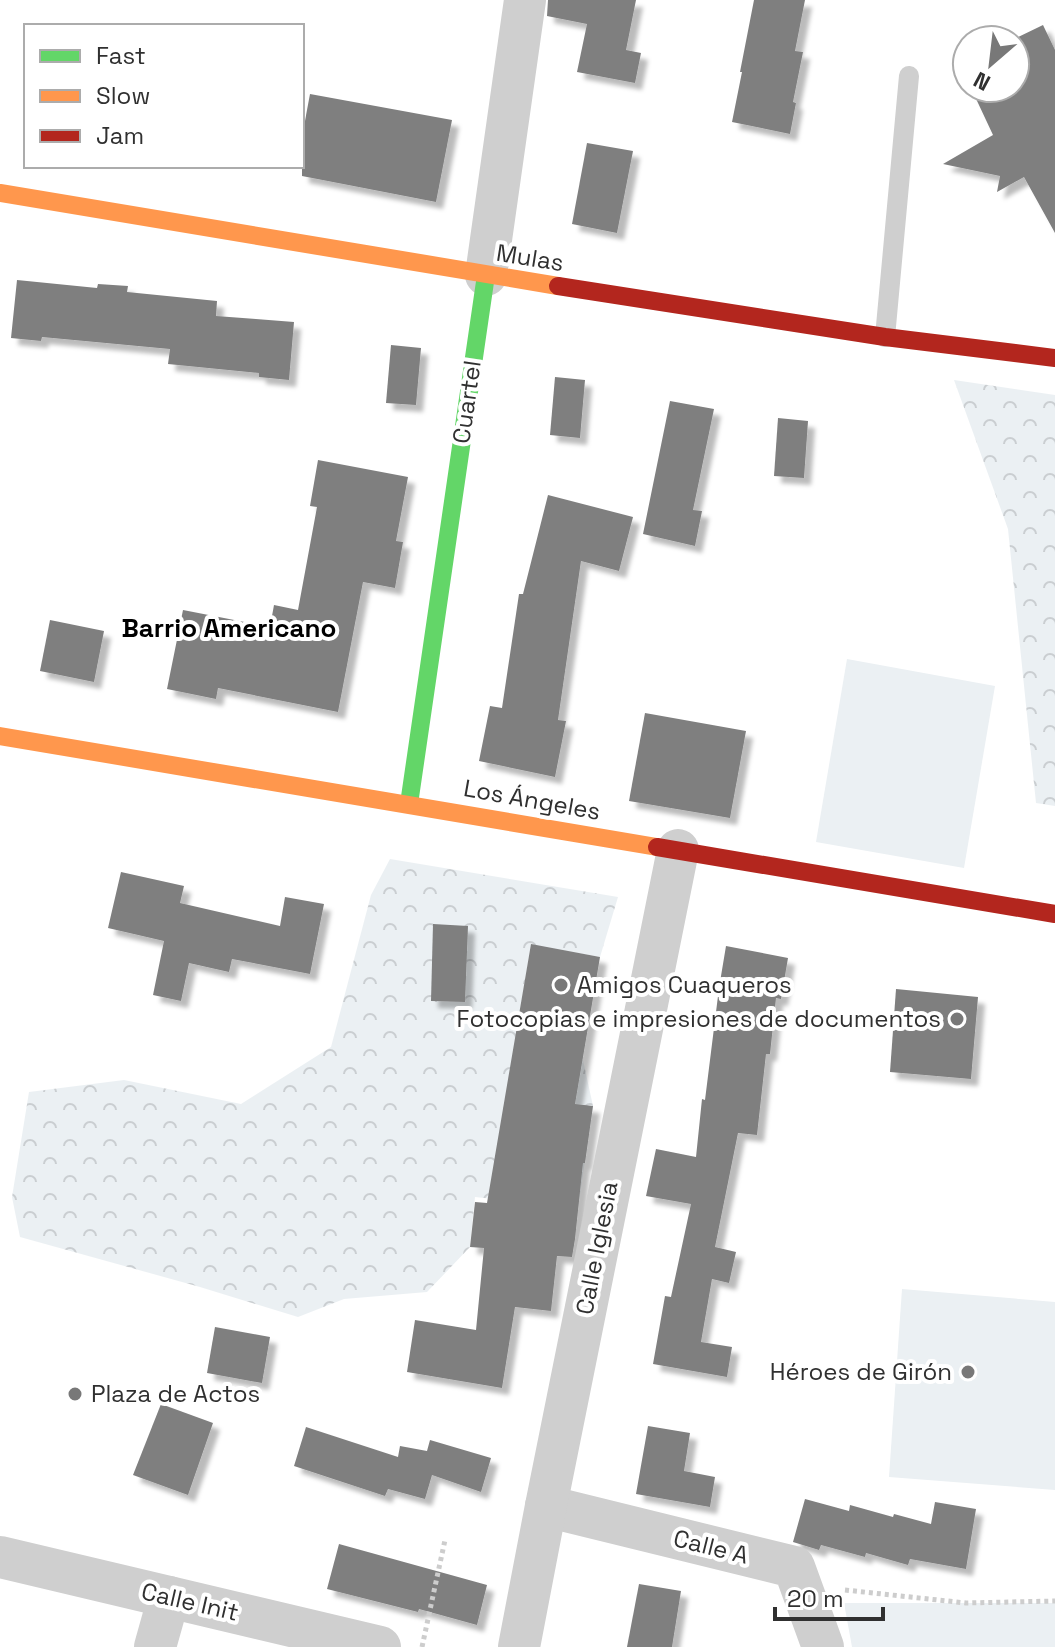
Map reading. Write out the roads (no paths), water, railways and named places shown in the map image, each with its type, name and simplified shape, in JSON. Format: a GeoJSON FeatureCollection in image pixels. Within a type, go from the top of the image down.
{"type":"FeatureCollection","features":[{"type":"Feature","properties":{"kind":"street","name":"Cuartel"},"geometry":{"type":"LineString","coordinates":[[409,804],[525,0]]}},
{"type":"Feature","properties":{"kind":"street","name":"Mulas"},"geometry":{"type":"LineString","coordinates":[[0,193],[486,275],[885,337],[1055,358]]}},
{"type":"Feature","properties":{"kind":"street","name":"Los Ángeles"},"geometry":{"type":"LineString","coordinates":[[0,736],[1055,914]]}},
{"type":"Feature","properties":{"kind":"street","name":"Calle Iglesia"},"geometry":{"type":"LineString","coordinates":[[519,1647],[678,850]]}},
{"type":"Feature","properties":{"kind":"street","name":"Calle A"},"geometry":{"type":"LineString","coordinates":[[546,1506],[794,1567],[823,1647]]}},
{"type":"Feature","properties":{"kind":"street","name":"Calle Init"},"geometry":{"type":"LineString","coordinates":[[0,1557],[380,1647]]}},
{"type":"Feature","properties":{"kind":"street"},"geometry":{"type":"LineString","coordinates":[[155,1647],[169,1597]]}},
{"type":"Feature","properties":{"kind":"lane"},"geometry":{"type":"LineString","coordinates":[[885,337],[909,76]]}},
{"type":"Feature","properties":{"kind":"place","name":"Amigos Cuaqueros"},"geometry":{"type":"Point","coordinates":[561,985]}},
{"type":"Feature","properties":{"kind":"place","name":"Fotocopias e impresiones de documentos"},"geometry":{"type":"Point","coordinates":[957,1019]}},
{"type":"Feature","properties":{"kind":"place","name":"Héroes de Girón"},"geometry":{"type":"Point","coordinates":[968,1372]}},
{"type":"Feature","properties":{"kind":"place","name":"Plaza de Actos"},"geometry":{"type":"Point","coordinates":[75,1394]}},
{"type":"Feature","properties":{"kind":"district","name":"Barrio Americano"},"geometry":{"type":"Point","coordinates":[229,628]}}]}
